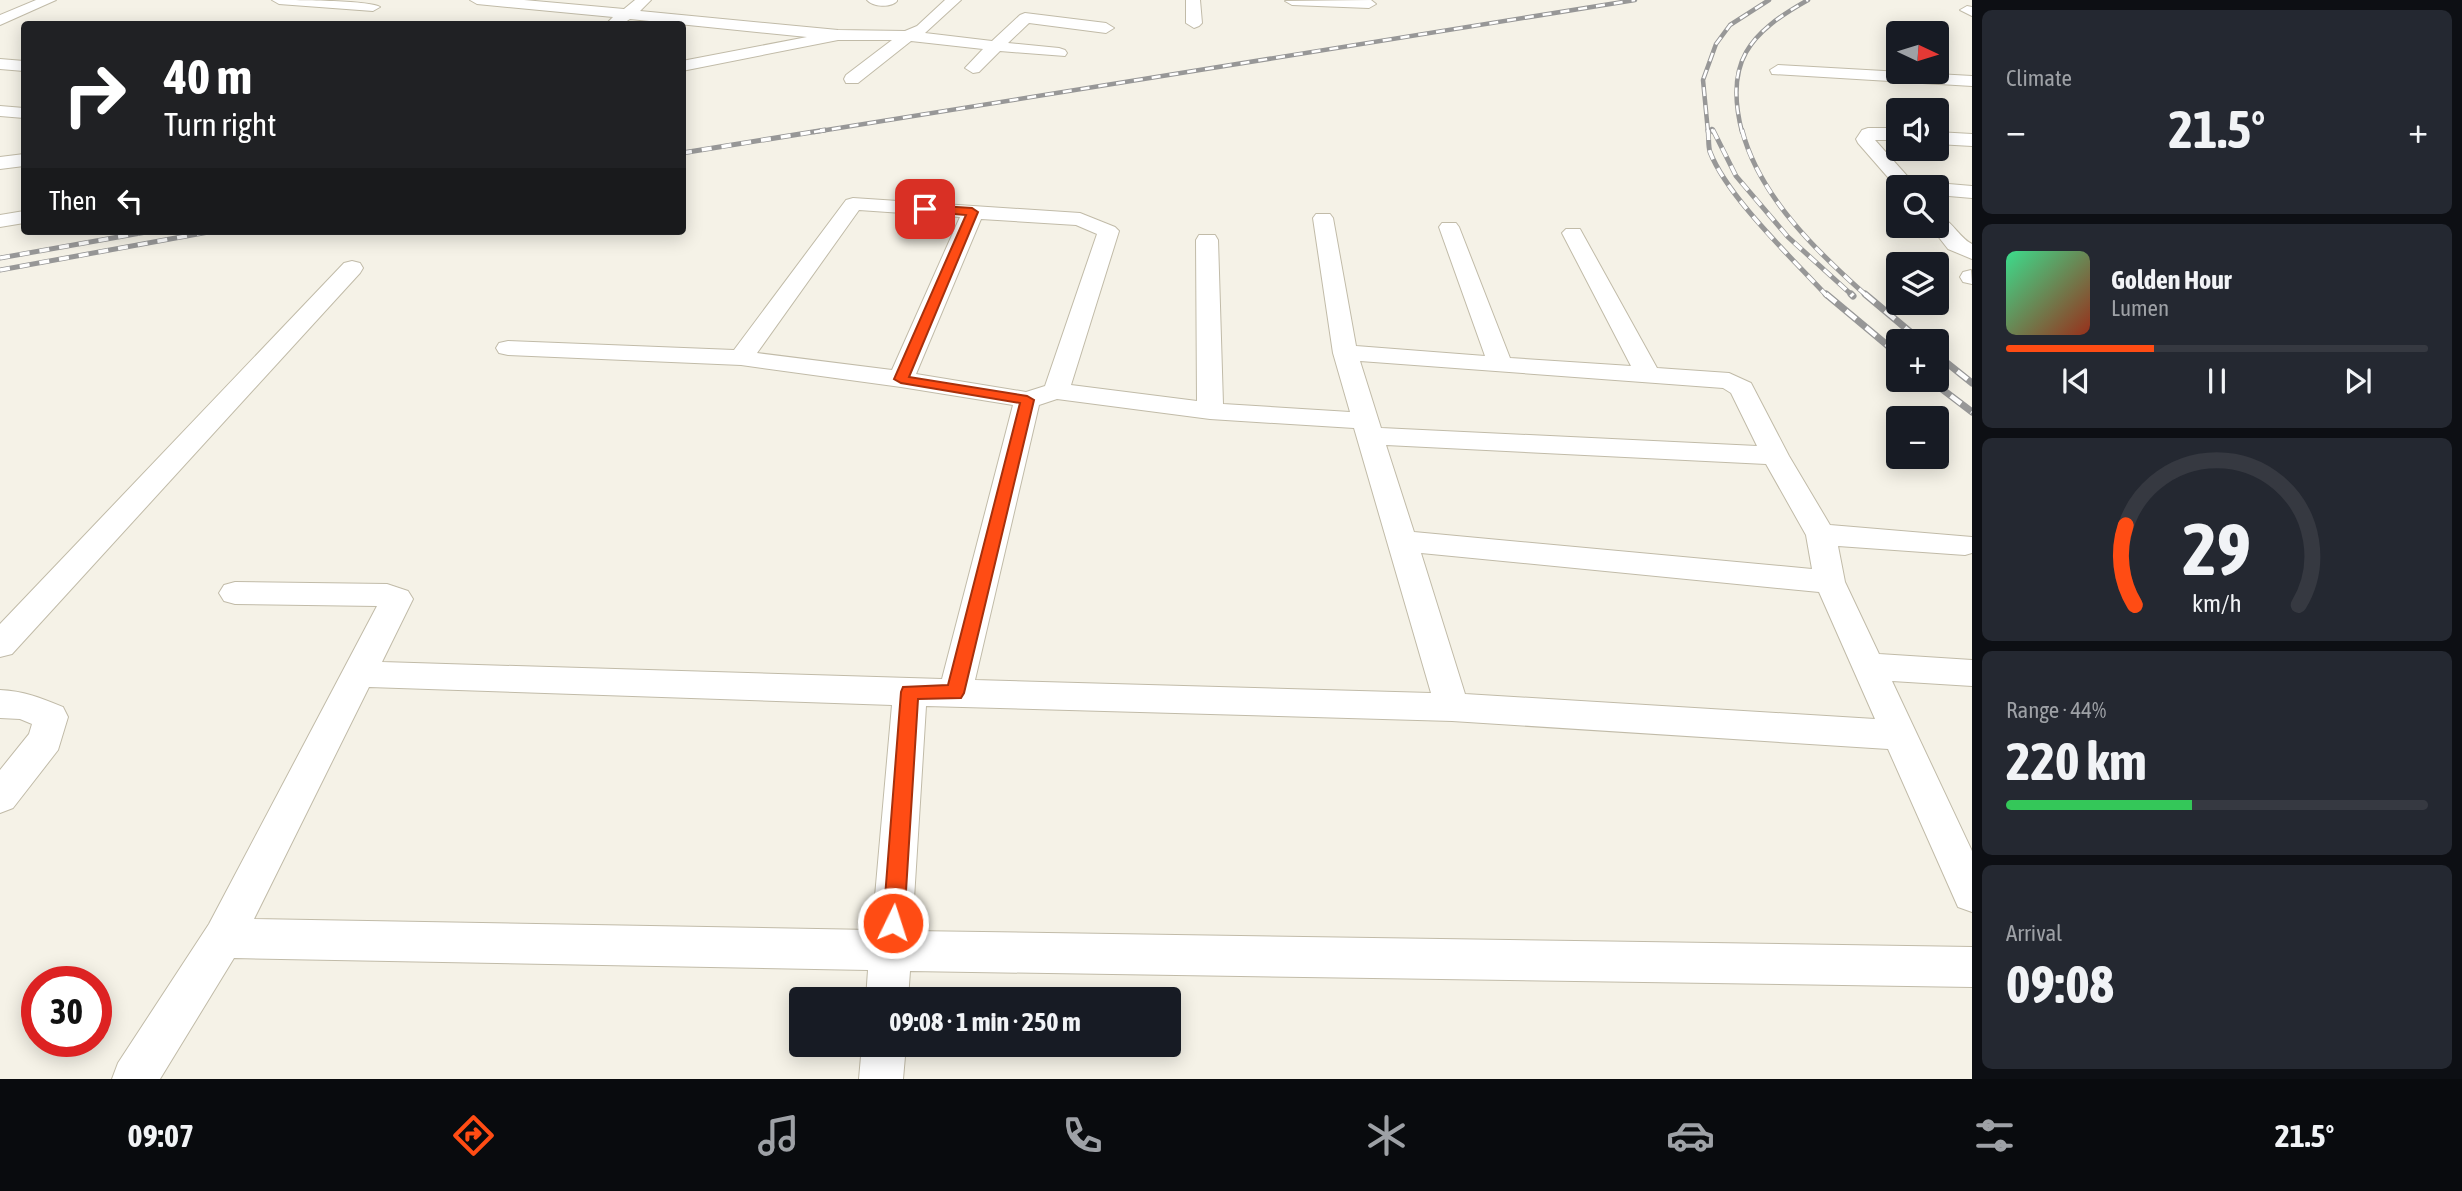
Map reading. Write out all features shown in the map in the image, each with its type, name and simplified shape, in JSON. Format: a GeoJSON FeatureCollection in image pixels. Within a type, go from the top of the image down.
{"type":"FeatureCollection","features":[{"type":"Feature","properties":{"kind":"street"},"geometry":{"type":"LineString","coordinates":[[0,21],[49,0]]}},
{"type":"Feature","properties":{"kind":"street"},"geometry":{"type":"LineString","coordinates":[[279,0],[380,3]]}},
{"type":"Feature","properties":{"kind":"street"},"geometry":{"type":"LineString","coordinates":[[477,0],[838,36],[908,36],[1059,53]]}},
{"type":"Feature","properties":{"kind":"street"},"geometry":{"type":"LineString","coordinates":[[617,21],[644,0]]}},
{"type":"Feature","properties":{"kind":"street"},"geometry":{"type":"LineString","coordinates":[[874,0],[890,1]]}},
{"type":"Feature","properties":{"kind":"street"},"geometry":{"type":"LineString","coordinates":[[852,79],[908,36],[922,29],[954,0]]}},
{"type":"Feature","properties":{"kind":"street"},"geometry":{"type":"LineString","coordinates":[[1193,0],[1194,23]]}},
{"type":"Feature","properties":{"kind":"street"},"geometry":{"type":"LineString","coordinates":[[1296,21],[1292,1],[1369,4]]}},
{"type":"Feature","properties":{"kind":"street"},"geometry":{"type":"LineString","coordinates":[[350,19],[380,3]]}},
{"type":"Feature","properties":{"kind":"street"},"geometry":{"type":"LineString","coordinates":[[973,68],[1025,18],[1106,28]]}},
{"type":"Feature","properties":{"kind":"street"},"geometry":{"type":"LineString","coordinates":[[0,21],[21,23]]}},
{"type":"Feature","properties":{"kind":"street"},"geometry":{"type":"LineString","coordinates":[[686,64],[838,36]]}},
{"type":"Feature","properties":{"kind":"street"},"geometry":{"type":"LineString","coordinates":[[686,60],[703,62]]}},
{"type":"Feature","properties":{"kind":"street"},"geometry":{"type":"LineString","coordinates":[[1778,70],[1972,81]]}},
{"type":"Feature","properties":{"kind":"street"},"geometry":{"type":"LineString","coordinates":[[1886,134],[1868,134],[1866,139],[1898,175]]}},
{"type":"Feature","properties":{"kind":"street"},"geometry":{"type":"LineString","coordinates":[[1949,139],[1972,140]]}},
{"type":"Feature","properties":{"kind":"street"},"geometry":{"type":"LineString","coordinates":[[0,163],[21,160]]}},
{"type":"Feature","properties":{"kind":"street"},"geometry":{"type":"LineString","coordinates":[[1949,190],[1972,192]]}},
{"type":"Feature","properties":{"kind":"street"},"geometry":{"type":"LineString","coordinates":[[741,358],[853,204],[1080,219],[1108,231],[1056,391]]}},
{"type":"Feature","properties":{"kind":"street"},"geometry":{"type":"LineString","coordinates":[[901,379],[972,212]]}},
{"type":"Feature","properties":{"kind":"street"},"geometry":{"type":"LineString","coordinates":[[0,221],[21,218]]}},
{"type":"Feature","properties":{"kind":"street"},"geometry":{"type":"LineString","coordinates":[[1323,218],[1345,353],[1452,707]]}},
{"type":"Feature","properties":{"kind":"street"},"geometry":{"type":"LineString","coordinates":[[1449,227],[1500,364]]}},
{"type":"Feature","properties":{"kind":"street"},"geometry":{"type":"LineString","coordinates":[[1573,233],[1648,374]]}},
{"type":"Feature","properties":{"kind":"street"},"geometry":{"type":"LineString","coordinates":[[1949,236],[1956,244],[1972,252]]}},
{"type":"Feature","properties":{"kind":"street"},"geometry":{"type":"LineString","coordinates":[[1207,240],[1210,411]]}},
{"type":"Feature","properties":{"kind":"street"},"geometry":{"type":"LineString","coordinates":[[0,645],[352,268]]}},
{"type":"Feature","properties":{"kind":"street"},"geometry":{"type":"LineString","coordinates":[[508,348],[741,358],[901,379],[1027,400],[1056,391],[1368,429],[1775,456]]}},
{"type":"Feature","properties":{"kind":"street"},"geometry":{"type":"LineString","coordinates":[[1345,353],[1648,374],[1729,382],[1742,388],[1775,456],[1821,535],[1830,582],[1972,894]]}},
{"type":"Feature","properties":{"kind":"street"},"geometry":{"type":"LineString","coordinates":[[955,693],[1027,400]]}},
{"type":"Feature","properties":{"kind":"street"},"geometry":{"type":"LineString","coordinates":[[1821,535],[1965,545]]}},
{"type":"Feature","properties":{"kind":"street"},"geometry":{"type":"LineString","coordinates":[[1402,541],[1830,582]]}},
{"type":"Feature","properties":{"kind":"street"},"geometry":{"type":"LineString","coordinates":[[134,1079],[223,938],[397,599],[387,595],[235,593]]}},
{"type":"Feature","properties":{"kind":"street"},"geometry":{"type":"LineString","coordinates":[[1867,666],[1972,673]]}},
{"type":"Feature","properties":{"kind":"street"},"geometry":{"type":"LineString","coordinates":[[359,674],[1452,707],[1900,735]]}},
{"type":"Feature","properties":{"kind":"street"},"geometry":{"type":"LineString","coordinates":[[888,987],[910,692]]}},
{"type":"Feature","properties":{"kind":"street"},"geometry":{"type":"LineString","coordinates":[[0,704],[23,705],[51,717],[45,740],[0,797]]}},
{"type":"Feature","properties":{"kind":"street"},"geometry":{"type":"LineString","coordinates":[[223,938],[1375,960],[1972,967]]}},
{"type":"Feature","properties":{"kind":"street"},"geometry":{"type":"LineString","coordinates":[[881,1079],[883,1057]]}},
{"type":"Feature","properties":{"kind":"railway"},"geometry":{"type":"LineString","coordinates":[[814,132],[1635,0]]}},
{"type":"Feature","properties":{"kind":"railway"},"geometry":{"type":"LineString","coordinates":[[1708,132],[1703,80],[1716,44],[1730,25],[1769,0]]}},
{"type":"Feature","properties":{"kind":"railway"},"geometry":{"type":"LineString","coordinates":[[1742,132],[1736,86],[1739,68],[1746,52],[1770,25],[1808,0]]}},
{"type":"Feature","properties":{"kind":"railway"},"geometry":{"type":"LineString","coordinates":[[686,152],[825,130]]}},
{"type":"Feature","properties":{"kind":"railway"},"geometry":{"type":"LineString","coordinates":[[1708,130],[1710,152],[1731,189],[1827,296]]}},
{"type":"Feature","properties":{"kind":"railway"},"geometry":{"type":"LineString","coordinates":[[1713,130],[1736,176],[1788,237],[1853,296],[1851,294]]}},
{"type":"Feature","properties":{"kind":"railway"},"geometry":{"type":"LineString","coordinates":[[1742,130],[1750,154],[1776,200],[1810,242],[1867,296]]}},
{"type":"Feature","properties":{"kind":"railway"},"geometry":{"type":"LineString","coordinates":[[0,258],[129,235]]}},
{"type":"Feature","properties":{"kind":"railway"},"geometry":{"type":"LineString","coordinates":[[0,270],[192,235]]}},
{"type":"Feature","properties":{"kind":"railway"},"geometry":{"type":"LineString","coordinates":[[1826,294],[1886,344]]}},
{"type":"Feature","properties":{"kind":"railway"},"geometry":{"type":"LineString","coordinates":[[1865,294],[1907,329]]}},
{"type":"Feature","properties":{"kind":"railway"},"geometry":{"type":"LineString","coordinates":[[1949,365],[1972,383]]}},
{"type":"Feature","properties":{"kind":"railway"},"geometry":{"type":"LineString","coordinates":[[1946,392],[1972,412]]}},
{"type":"Feature","properties":{"kind":"route"},"geometry":{"type":"LineString","coordinates":[[893,923],[910,692],[955,693],[1027,400],[901,379],[972,212],[925,209]]}}]}
